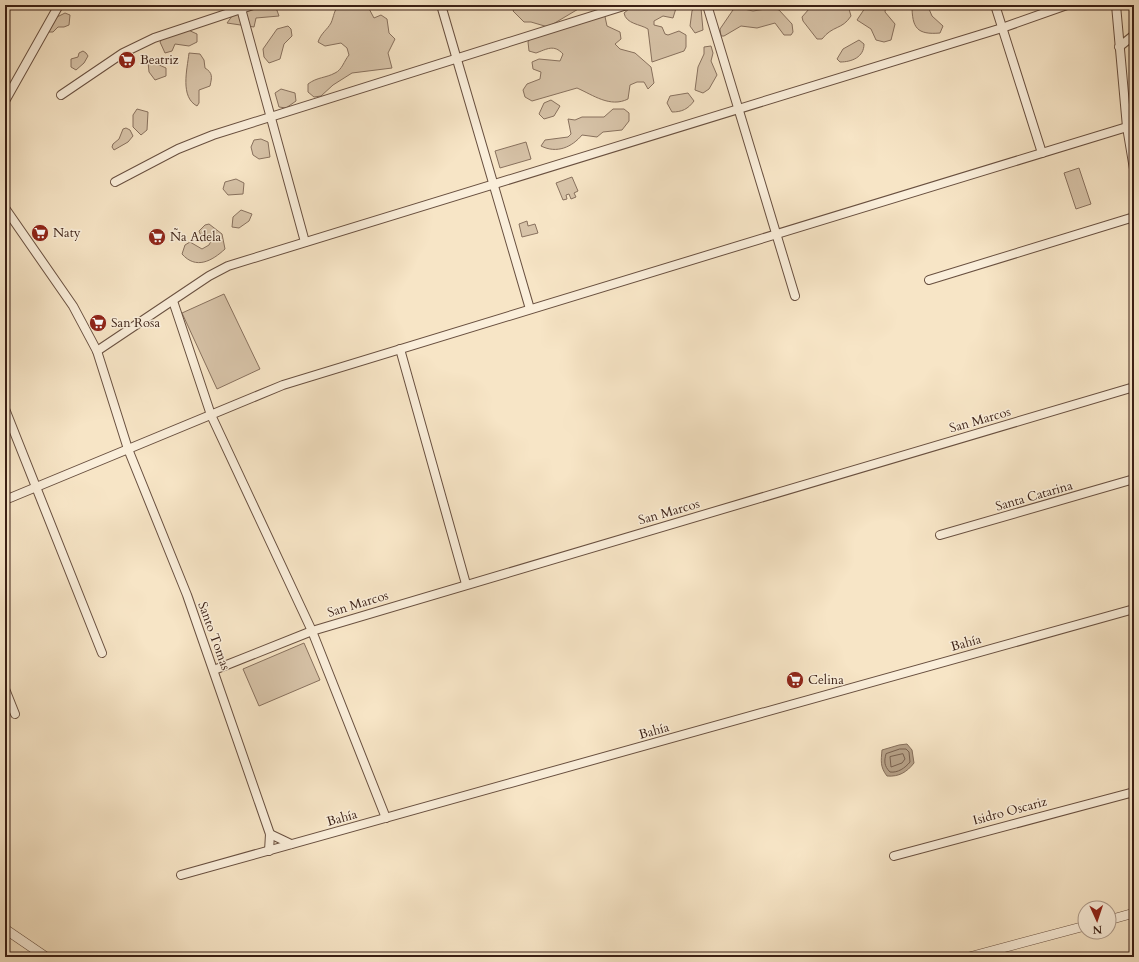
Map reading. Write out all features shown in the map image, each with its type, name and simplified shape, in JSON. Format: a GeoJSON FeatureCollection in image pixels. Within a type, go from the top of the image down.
{"type":"FeatureCollection","features":[{"type":"Feature","properties":{"kind":"street"},"geometry":{"type":"LineString","coordinates":[[5,101],[59,5]]}},
{"type":"Feature","properties":{"kind":"street"},"geometry":{"type":"LineString","coordinates":[[61,95],[122,53],[154,38],[241,7],[254,5]]}},
{"type":"Feature","properties":{"kind":"street"},"geometry":{"type":"LineString","coordinates":[[441,5],[530,310]]}},
{"type":"Feature","properties":{"kind":"street"},"geometry":{"type":"LineString","coordinates":[[115,182],[178,149],[213,135],[628,5]]}},
{"type":"Feature","properties":{"kind":"street"},"geometry":{"type":"LineString","coordinates":[[707,5],[795,296]]}},
{"type":"Feature","properties":{"kind":"street"},"geometry":{"type":"LineString","coordinates":[[995,5],[1042,153]]}},
{"type":"Feature","properties":{"kind":"street"},"geometry":{"type":"LineString","coordinates":[[97,351],[228,266],[1002,28],[1067,5]]}},
{"type":"Feature","properties":{"kind":"street"},"geometry":{"type":"LineString","coordinates":[[1116,5],[1127,127],[1134,169]]}},
{"type":"Feature","properties":{"kind":"street"},"geometry":{"type":"LineString","coordinates":[[241,7],[305,242]]}},
{"type":"Feature","properties":{"kind":"street"},"geometry":{"type":"LineString","coordinates":[[1119,47],[1134,35]]}},
{"type":"Feature","properties":{"kind":"street"},"geometry":{"type":"LineString","coordinates":[[5,500],[283,385],[1127,127]]}},
{"type":"Feature","properties":{"kind":"street","name":"Santo Tomas"},"geometry":{"type":"LineString","coordinates":[[5,208],[74,306],[97,351],[128,449],[187,595],[214,670],[270,834],[268,851]]}},
{"type":"Feature","properties":{"kind":"street"},"geometry":{"type":"LineString","coordinates":[[929,280],[1134,217]]}},
{"type":"Feature","properties":{"kind":"street"},"geometry":{"type":"LineString","coordinates":[[173,301],[211,415],[312,631],[386,818]]}},
{"type":"Feature","properties":{"kind":"street"},"geometry":{"type":"LineString","coordinates":[[400,349],[466,584]]}},
{"type":"Feature","properties":{"kind":"street","name":"San Marcos"},"geometry":{"type":"LineString","coordinates":[[214,670],[312,631],[466,584],[1134,387]]}},
{"type":"Feature","properties":{"kind":"street"},"geometry":{"type":"LineString","coordinates":[[5,409],[102,654]]}},
{"type":"Feature","properties":{"kind":"street","name":"Santa Catarina"},"geometry":{"type":"LineString","coordinates":[[940,535],[1134,479]]}},
{"type":"Feature","properties":{"kind":"street","name":"Bahía"},"geometry":{"type":"LineString","coordinates":[[181,875],[1134,609]]}},
{"type":"Feature","properties":{"kind":"street"},"geometry":{"type":"LineString","coordinates":[[5,689],[15,714]]}},
{"type":"Feature","properties":{"kind":"street","name":"Isidro Oscariz"},"geometry":{"type":"LineString","coordinates":[[894,856],[1134,792]]}},
{"type":"Feature","properties":{"kind":"street"},"geometry":{"type":"LineString","coordinates":[[270,834],[291,844]]}},
{"type":"Feature","properties":{"kind":"street"},"geometry":{"type":"LineString","coordinates":[[1117,918],[1134,913]]}},
{"type":"Feature","properties":{"kind":"street"},"geometry":{"type":"LineString","coordinates":[[5,929],[46,957]]}},
{"type":"Feature","properties":{"kind":"street"},"geometry":{"type":"LineString","coordinates":[[970,957],[999,953],[1077,929]]}},
{"type":"Feature","properties":{"kind":"shaded area"},"geometry":{"type":"Polygon","coordinates":[[[248,5],[275,5],[279,16],[256,18],[254,27],[227,23],[238,8],[248,5]]]}},
{"type":"Feature","properties":{"kind":"shaded area"},"geometry":{"type":"Polygon","coordinates":[[[339,5],[347,7],[351,5],[367,5],[374,18],[381,15],[387,19],[389,33],[395,39],[388,53],[392,68],[352,73],[333,85],[321,96],[314,97],[308,92],[308,84],[337,72],[349,55],[347,48],[341,43],[325,46],[318,42],[331,23],[335,11],[339,5]]]}},
{"type":"Feature","properties":{"kind":"shaded area"},"geometry":{"type":"Polygon","coordinates":[[[516,5],[585,5],[548,27],[531,22],[524,22],[513,11],[516,5]]]}},
{"type":"Feature","properties":{"kind":"shaded area"},"geometry":{"type":"Polygon","coordinates":[[[634,5],[677,5],[673,18],[663,16],[654,21],[654,25],[662,27],[665,34],[668,35],[679,31],[686,35],[686,47],[684,51],[652,62],[648,29],[630,22],[625,17],[624,13],[634,5]]]}},
{"type":"Feature","properties":{"kind":"shaded area"},"geometry":{"type":"Polygon","coordinates":[[[695,5],[700,5],[701,8],[703,30],[695,33],[690,26],[692,11],[695,5]]]}},
{"type":"Feature","properties":{"kind":"shaded area"},"geometry":{"type":"Polygon","coordinates":[[[810,5],[842,5],[849,9],[851,16],[844,24],[830,31],[822,39],[817,39],[803,21],[802,17],[809,9],[810,5]]]}},
{"type":"Feature","properties":{"kind":"shaded area"},"geometry":{"type":"Polygon","coordinates":[[[864,5],[886,5],[885,12],[895,24],[891,40],[884,42],[876,40],[871,29],[857,20],[865,8],[864,5]]]}},
{"type":"Feature","properties":{"kind":"shaded area"},"geometry":{"type":"Polygon","coordinates":[[[912,5],[930,5],[929,9],[932,16],[943,26],[940,33],[926,33],[917,28],[913,19],[912,5]]]}},
{"type":"Feature","properties":{"kind":"shaded area"},"geometry":{"type":"Polygon","coordinates":[[[735,7],[753,11],[772,8],[779,10],[792,24],[793,32],[791,35],[784,35],[775,23],[757,28],[741,26],[724,36],[721,36],[720,29],[735,7]]]}},
{"type":"Feature","properties":{"kind":"shaded area"},"geometry":{"type":"Polygon","coordinates":[[[604,12],[607,26],[620,32],[621,39],[615,44],[620,49],[635,53],[651,67],[654,83],[648,89],[644,82],[637,82],[630,85],[628,99],[615,102],[602,100],[577,88],[532,101],[525,97],[523,90],[527,84],[540,79],[541,72],[533,69],[532,62],[539,59],[560,61],[563,54],[557,49],[553,48],[536,53],[529,51],[528,42],[531,35],[604,12]]]}},
{"type":"Feature","properties":{"kind":"shaded area"},"geometry":{"type":"Polygon","coordinates":[[[65,13],[70,15],[69,25],[58,27],[53,32],[47,32],[55,18],[65,13]]]}},
{"type":"Feature","properties":{"kind":"shaded area"},"geometry":{"type":"Polygon","coordinates":[[[288,26],[291,29],[292,36],[284,44],[280,59],[269,63],[264,57],[263,49],[277,29],[288,26]]]}},
{"type":"Feature","properties":{"kind":"shaded area"},"geometry":{"type":"Polygon","coordinates":[[[186,29],[197,34],[197,42],[189,46],[175,44],[172,51],[165,53],[160,42],[166,33],[186,29]]]}},
{"type":"Feature","properties":{"kind":"shaded area"},"geometry":{"type":"Polygon","coordinates":[[[859,40],[864,44],[860,55],[853,60],[844,62],[840,62],[837,59],[843,49],[859,40]]]}},
{"type":"Feature","properties":{"kind":"shaded area"},"geometry":{"type":"Polygon","coordinates":[[[711,46],[713,53],[711,61],[717,75],[709,89],[703,93],[695,90],[698,67],[704,54],[704,47],[711,46]]]}},
{"type":"Feature","properties":{"kind":"shaded area"},"geometry":{"type":"Polygon","coordinates":[[[83,51],[88,56],[84,63],[76,70],[71,67],[71,59],[78,57],[79,53],[83,51]]]}},
{"type":"Feature","properties":{"kind":"shaded area"},"geometry":{"type":"Polygon","coordinates":[[[189,53],[200,54],[204,60],[205,68],[211,76],[210,86],[199,90],[199,103],[197,106],[192,102],[186,90],[186,75],[189,53]]]}},
{"type":"Feature","properties":{"kind":"shaded area"},"geometry":{"type":"Polygon","coordinates":[[[148,62],[166,68],[166,76],[155,80],[149,72],[148,62]]]}},
{"type":"Feature","properties":{"kind":"shaded area"},"geometry":{"type":"Polygon","coordinates":[[[281,89],[295,93],[296,101],[286,108],[279,107],[275,93],[281,89]]]}},
{"type":"Feature","properties":{"kind":"shaded area"},"geometry":{"type":"Polygon","coordinates":[[[688,93],[694,101],[692,104],[684,110],[672,112],[667,103],[670,96],[688,93]]]}},
{"type":"Feature","properties":{"kind":"shaded area"},"geometry":{"type":"Polygon","coordinates":[[[551,100],[560,106],[554,116],[544,119],[539,114],[544,103],[551,100]]]}},
{"type":"Feature","properties":{"kind":"shaded area"},"geometry":{"type":"Polygon","coordinates":[[[137,109],[148,112],[147,130],[141,135],[133,127],[133,115],[137,109]]]}},
{"type":"Feature","properties":{"kind":"shaded area"},"geometry":{"type":"Polygon","coordinates":[[[613,109],[624,109],[629,113],[629,121],[622,130],[603,132],[597,137],[582,135],[574,143],[564,148],[553,149],[541,146],[545,140],[568,137],[571,134],[568,119],[575,120],[582,117],[604,117],[613,109]]]}},
{"type":"Feature","properties":{"kind":"shaded area"},"geometry":{"type":"Polygon","coordinates":[[[126,128],[130,130],[133,136],[128,142],[114,150],[112,147],[113,144],[119,139],[123,129],[126,128]]]}},
{"type":"Feature","properties":{"kind":"shaded area"},"geometry":{"type":"Polygon","coordinates":[[[261,139],[268,142],[270,157],[259,159],[253,155],[251,147],[254,140],[261,139]]]}},
{"type":"Feature","properties":{"kind":"shaded area"},"geometry":{"type":"Polygon","coordinates":[[[526,142],[531,159],[500,168],[495,151],[526,142]]]}},
{"type":"Feature","properties":{"kind":"shaded area"},"geometry":{"type":"Polygon","coordinates":[[[1079,168],[1091,204],[1076,209],[1064,173],[1079,168]]]}},
{"type":"Feature","properties":{"kind":"shaded area"},"geometry":{"type":"Polygon","coordinates":[[[572,177],[578,191],[574,193],[576,197],[571,199],[569,194],[566,195],[567,199],[563,200],[556,183],[572,177]]]}},
{"type":"Feature","properties":{"kind":"shaded area"},"geometry":{"type":"Polygon","coordinates":[[[236,179],[244,183],[243,194],[228,195],[223,189],[225,182],[236,179]]]}},
{"type":"Feature","properties":{"kind":"shaded area"},"geometry":{"type":"Polygon","coordinates":[[[241,210],[252,214],[249,221],[239,228],[232,227],[233,217],[241,210]]]}},
{"type":"Feature","properties":{"kind":"shaded area"},"geometry":{"type":"Polygon","coordinates":[[[527,221],[528,226],[535,224],[538,233],[522,237],[519,224],[527,221]]]}},
{"type":"Feature","properties":{"kind":"shaded area"},"geometry":{"type":"Polygon","coordinates":[[[209,224],[222,234],[225,249],[215,257],[204,262],[198,263],[187,259],[182,254],[185,245],[190,242],[202,249],[209,245],[211,241],[208,237],[201,236],[199,231],[205,225],[209,224]]]}},
{"type":"Feature","properties":{"kind":"shaded area"},"geometry":{"type":"Polygon","coordinates":[[[224,294],[260,369],[217,389],[182,313],[224,294]]]}},
{"type":"Feature","properties":{"kind":"shaded area"},"geometry":{"type":"Polygon","coordinates":[[[304,643],[320,680],[259,706],[243,669],[304,643]]]}},
{"type":"Feature","properties":{"kind":"water"},"geometry":{"type":"Polygon","coordinates":[[[907,744],[912,750],[914,763],[909,769],[902,773],[895,776],[887,776],[883,770],[881,757],[882,750],[907,744]]]}},
{"type":"Feature","properties":{"kind":"place","name":"Beatriz"},"geometry":{"type":"Point","coordinates":[127,60]}},
{"type":"Feature","properties":{"kind":"place","name":"Naty"},"geometry":{"type":"Point","coordinates":[40,233]}},
{"type":"Feature","properties":{"kind":"place","name":"Ña Adela"},"geometry":{"type":"Point","coordinates":[157,237]}},
{"type":"Feature","properties":{"kind":"place","name":"San Rosa"},"geometry":{"type":"Point","coordinates":[98,323]}},
{"type":"Feature","properties":{"kind":"place","name":"Celina"},"geometry":{"type":"Point","coordinates":[795,680]}}]}
